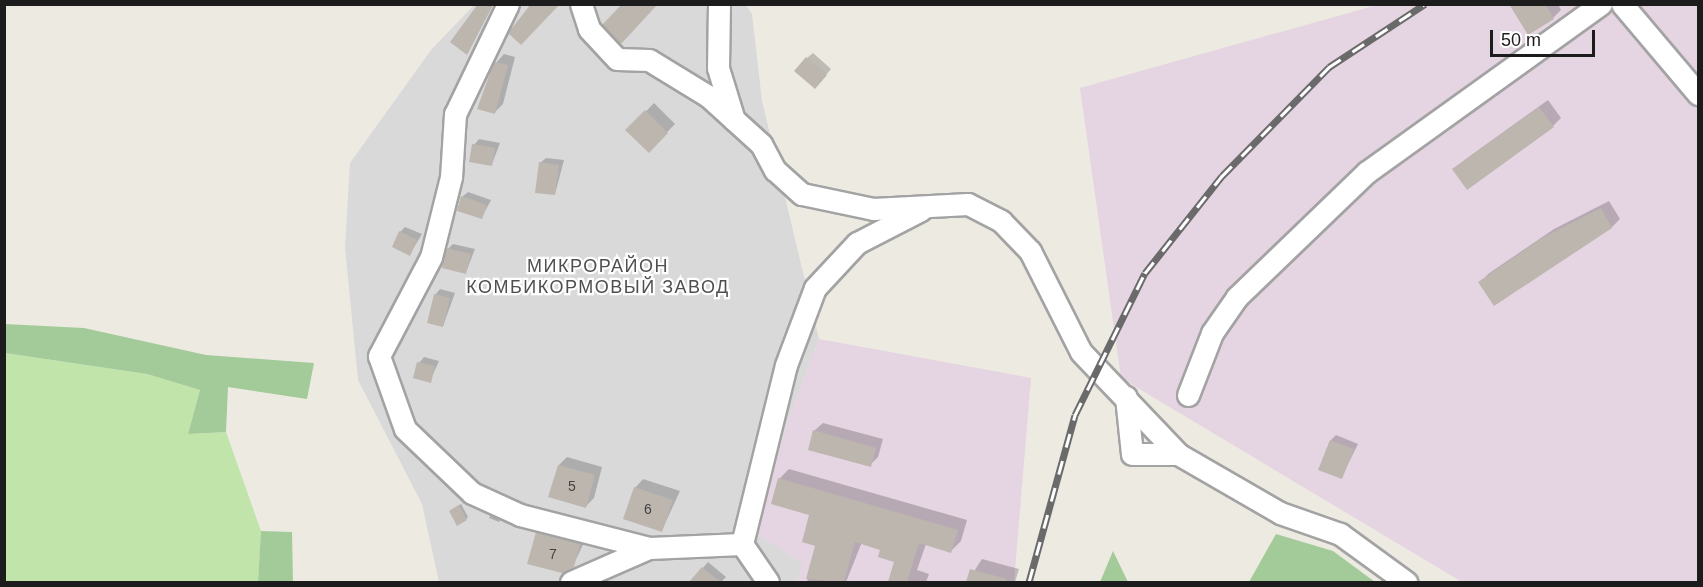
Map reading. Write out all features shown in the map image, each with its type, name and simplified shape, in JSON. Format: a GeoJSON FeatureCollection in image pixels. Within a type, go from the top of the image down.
{"type":"FeatureCollection","features":[{"type":"Feature","properties":{"kind":"street"},"geometry":{"type":"LineString","coordinates":[[508,4],[455,114],[451,177],[431,257],[379,356],[405,429],[472,493],[520,514],[649,548],[742,544]]}},
{"type":"Feature","properties":{"kind":"street"},"geometry":{"type":"LineString","coordinates":[[581,4],[589,29],[617,59],[649,60],[708,96],[735,123],[761,144],[775,170],[802,194],[873,209],[968,204],[1001,221],[1030,251],[1081,352],[1178,454],[1280,513],[1340,534],[1406,582]]}},
{"type":"Feature","properties":{"kind":"street"},"geometry":{"type":"LineString","coordinates":[[589,29],[600,4]]}},
{"type":"Feature","properties":{"kind":"street"},"geometry":{"type":"LineString","coordinates":[[718,4],[718,68],[735,123]]}},
{"type":"Feature","properties":{"kind":"street"},"geometry":{"type":"LineString","coordinates":[[1188,395],[1212,333],[1236,297],[1358,180],[1601,4]]}},
{"type":"Feature","properties":{"kind":"street"},"geometry":{"type":"LineString","coordinates":[[1622,4],[1698,94]]}},
{"type":"Feature","properties":{"kind":"street"},"geometry":{"type":"LineString","coordinates":[[768,582],[742,544],[786,365],[815,288],[857,243],[935,204]]}},
{"type":"Feature","properties":{"kind":"street"},"geometry":{"type":"LineString","coordinates":[[1126,397],[1132,454],[1178,454]]}},
{"type":"Feature","properties":{"kind":"street"},"geometry":{"type":"LineString","coordinates":[[571,582],[649,548]]}},
{"type":"Feature","properties":{"kind":"shaded area"},"geometry":{"type":"Polygon","coordinates":[[[474,5],[746,5],[752,14],[762,101],[819,339],[787,423],[756,533],[803,563],[797,582],[439,582],[422,504],[358,380],[345,247],[350,163],[431,50],[474,5]]]}},
{"type":"Feature","properties":{"kind":"shaded area"},"geometry":{"type":"Polygon","coordinates":[[[1377,5],[1698,5],[1698,582],[1462,582],[1121,378],[1080,88],[1377,5]]]}},
{"type":"Feature","properties":{"kind":"shaded area"},"geometry":{"type":"Polygon","coordinates":[[[819,339],[1031,378],[1014,582],[797,582],[802,563],[756,533],[787,423],[819,339]]]}},
{"type":"Feature","properties":{"kind":"green space"},"geometry":{"type":"Polygon","coordinates":[[[4,324],[84,328],[206,355],[314,363],[307,399],[228,387],[226,432],[188,434],[200,390],[147,374],[5,353],[4,324]]]}},
{"type":"Feature","properties":{"kind":"green space"},"geometry":{"type":"Polygon","coordinates":[[[5,353],[147,374],[200,390],[188,434],[226,432],[261,531],[258,582],[5,582],[5,353]]]}},
{"type":"Feature","properties":{"kind":"green space"},"geometry":{"type":"Polygon","coordinates":[[[261,531],[292,532],[293,582],[258,582],[261,531]]]}},
{"type":"Feature","properties":{"kind":"green space"},"geometry":{"type":"Polygon","coordinates":[[[1276,534],[1333,551],[1375,582],[1249,582],[1276,534]]]}},
{"type":"Feature","properties":{"kind":"green space"},"geometry":{"type":"Polygon","coordinates":[[[1113,551],[1128,582],[1100,582],[1113,551]]]}},
{"type":"Feature","properties":{"kind":"building"},"geometry":{"type":"Polygon","coordinates":[[[478,4],[492,7],[467,55],[450,42],[478,4]]]}},
{"type":"Feature","properties":{"kind":"building"},"geometry":{"type":"Polygon","coordinates":[[[531,4],[560,4],[521,45],[508,33],[531,4]]]}},
{"type":"Feature","properties":{"kind":"building"},"geometry":{"type":"Polygon","coordinates":[[[622,4],[658,4],[621,44],[602,25],[622,4]]]}},
{"type":"Feature","properties":{"kind":"building"},"geometry":{"type":"Polygon","coordinates":[[[1509,4],[1545,4],[1554,19],[1528,35],[1509,4]]]}},
{"type":"Feature","properties":{"kind":"building"},"geometry":{"type":"Polygon","coordinates":[[[806,57],[827,75],[815,89],[794,71],[806,57]]]}},
{"type":"Feature","properties":{"kind":"building"},"geometry":{"type":"Polygon","coordinates":[[[494,62],[508,65],[495,114],[477,109],[494,62]]]}},
{"type":"Feature","properties":{"kind":"building"},"geometry":{"type":"Polygon","coordinates":[[[1539,107],[1554,127],[1467,190],[1452,169],[1539,107]]]}},
{"type":"Feature","properties":{"kind":"building"},"geometry":{"type":"Polygon","coordinates":[[[645,110],[668,133],[649,153],[625,130],[645,110]]]}},
{"type":"Feature","properties":{"kind":"building"},"geometry":{"type":"Polygon","coordinates":[[[472,144],[495,148],[492,166],[469,162],[472,144]]]}},
{"type":"Feature","properties":{"kind":"building"},"geometry":{"type":"Polygon","coordinates":[[[539,162],[559,165],[555,195],[535,193],[539,162]]]}},
{"type":"Feature","properties":{"kind":"building"},"geometry":{"type":"Polygon","coordinates":[[[461,196],[487,205],[482,219],[457,211],[461,196]]]}},
{"type":"Feature","properties":{"kind":"building"},"geometry":{"type":"Polygon","coordinates":[[[1601,208],[1612,228],[1494,306],[1478,282],[1544,237],[1601,208]]]}},
{"type":"Feature","properties":{"kind":"building"},"geometry":{"type":"Polygon","coordinates":[[[399,231],[417,240],[410,256],[392,247],[399,231]]]}},
{"type":"Feature","properties":{"kind":"building"},"geometry":{"type":"Polygon","coordinates":[[[446,248],[471,254],[466,274],[442,268],[446,248]]]}},
{"type":"Feature","properties":{"kind":"building"},"geometry":{"type":"Polygon","coordinates":[[[434,294],[450,298],[443,327],[427,323],[434,294]]]}},
{"type":"Feature","properties":{"kind":"building"},"geometry":{"type":"Polygon","coordinates":[[[417,362],[435,366],[431,383],[413,378],[417,362]]]}},
{"type":"Feature","properties":{"kind":"building"},"geometry":{"type":"Polygon","coordinates":[[[813,430],[876,448],[871,467],[808,450],[813,430]]]}},
{"type":"Feature","properties":{"kind":"building"},"geometry":{"type":"Polygon","coordinates":[[[1330,440],[1354,449],[1342,479],[1318,470],[1330,440]]]}},
{"type":"Feature","properties":{"kind":"building"},"geometry":{"type":"Polygon","coordinates":[[[558,465],[595,475],[586,508],[548,497],[558,465]]]}},
{"type":"Feature","properties":{"kind":"building"},"geometry":{"type":"Polygon","coordinates":[[[778,478],[958,530],[951,553],[919,543],[907,582],[888,582],[894,562],[878,557],[880,550],[855,542],[844,582],[806,579],[815,546],[802,542],[809,515],[771,504],[778,478]]]}},
{"type":"Feature","properties":{"kind":"building"},"geometry":{"type":"Polygon","coordinates":[[[634,487],[673,500],[662,532],[623,519],[634,487]]]}},
{"type":"Feature","properties":{"kind":"building"},"geometry":{"type":"Polygon","coordinates":[[[459,505],[467,520],[457,526],[449,511],[459,505]]]}},
{"type":"Feature","properties":{"kind":"building"},"geometry":{"type":"Polygon","coordinates":[[[536,532],[580,544],[574,567],[562,573],[527,564],[536,532]]]}},
{"type":"Feature","properties":{"kind":"building"},"geometry":{"type":"Polygon","coordinates":[[[702,567],[721,582],[689,582],[702,567]]]}},
{"type":"Feature","properties":{"kind":"building"},"geometry":{"type":"Polygon","coordinates":[[[970,569],[1007,579],[1006,582],[966,582],[970,569]]]}},
{"type":"Feature","properties":{"kind":"railway"},"geometry":{"type":"LineString","coordinates":[[1029,582],[1075,415],[1145,273],[1222,176],[1329,67],[1425,4]]}},
{"type":"Feature","properties":{"kind":"district","name":"МИКРОРАЙОН КОМБИКОРМОВЫЙ ЗАВОД"},"geometry":{"type":"Point","coordinates":[598,277]}}]}
